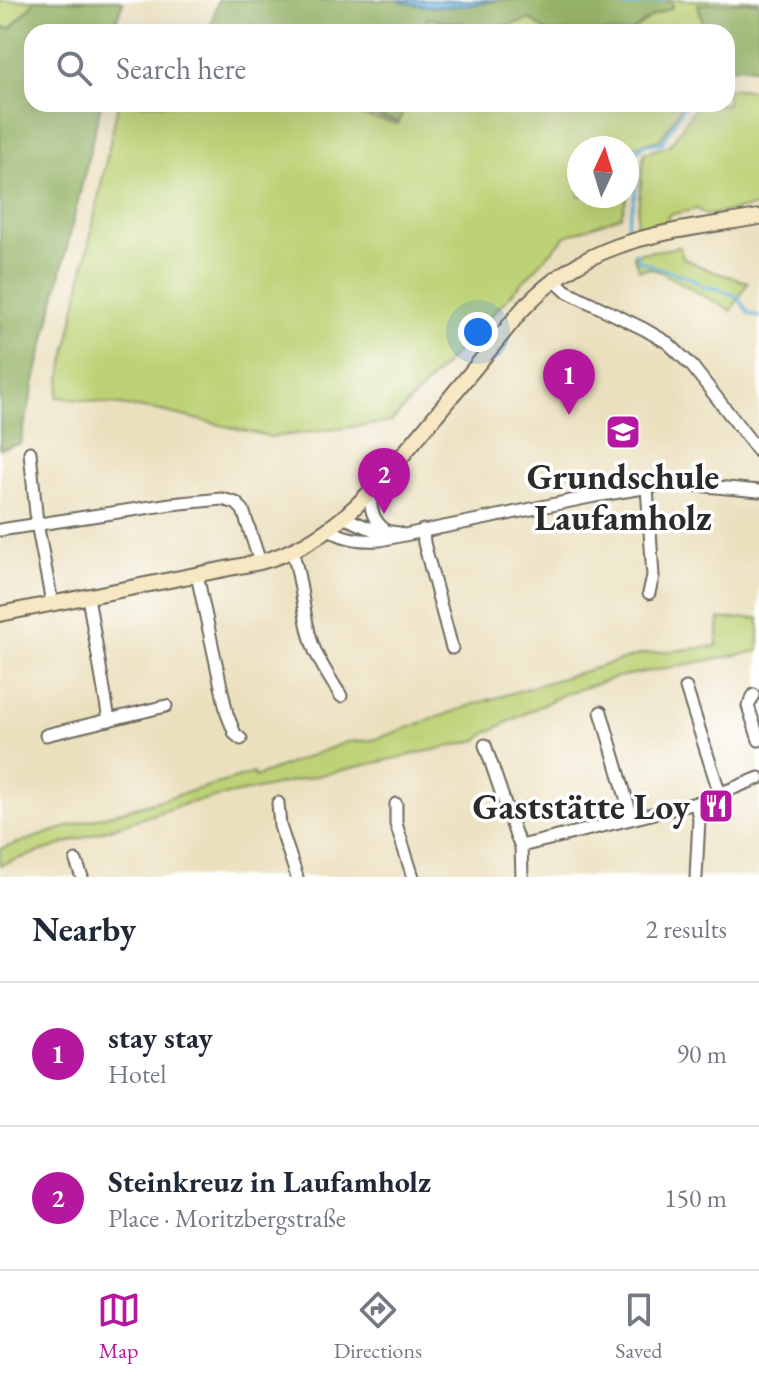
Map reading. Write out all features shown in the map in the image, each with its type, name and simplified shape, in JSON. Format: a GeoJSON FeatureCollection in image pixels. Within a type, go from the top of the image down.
{"type":"FeatureCollection","features":[{"type":"Feature","properties":{"kind":"main road"},"geometry":{"type":"LineString","coordinates":[[0,614],[260,562],[292,551],[345,518],[520,312],[554,280],[585,259],[622,243],[759,217]]}},
{"type":"Feature","properties":{"kind":"street"},"geometry":{"type":"LineString","coordinates":[[554,280],[566,291],[644,329],[675,349],[692,366],[759,452]]}},
{"type":"Feature","properties":{"kind":"street"},"geometry":{"type":"LineString","coordinates":[[30,452],[37,523],[52,603]]}},
{"type":"Feature","properties":{"kind":"street"},"geometry":{"type":"LineString","coordinates":[[330,529],[347,538],[372,540],[674,483],[759,491]]}},
{"type":"Feature","properties":{"kind":"street"},"geometry":{"type":"LineString","coordinates":[[647,487],[653,576],[649,593]]}},
{"type":"Feature","properties":{"kind":"street"},"geometry":{"type":"LineString","coordinates":[[370,492],[374,518],[387,531]]}},
{"type":"Feature","properties":{"kind":"street"},"geometry":{"type":"LineString","coordinates":[[0,530],[203,500],[230,500],[243,510],[260,562]]}},
{"type":"Feature","properties":{"kind":"street"},"geometry":{"type":"LineString","coordinates":[[345,518],[366,528],[403,534]]}},
{"type":"Feature","properties":{"kind":"street"},"geometry":{"type":"LineString","coordinates":[[423,530],[452,648]]}},
{"type":"Feature","properties":{"kind":"street"},"geometry":{"type":"LineString","coordinates":[[292,551],[312,643],[341,696]]}},
{"type":"Feature","properties":{"kind":"street"},"geometry":{"type":"LineString","coordinates":[[197,575],[227,714],[235,734],[241,739]]}},
{"type":"Feature","properties":{"kind":"street"},"geometry":{"type":"LineString","coordinates":[[88,597],[109,720]]}},
{"type":"Feature","properties":{"kind":"street"},"geometry":{"type":"LineString","coordinates":[[686,688],[720,794]]}},
{"type":"Feature","properties":{"kind":"street"},"geometry":{"type":"LineString","coordinates":[[754,695],[748,706],[759,740]]}},
{"type":"Feature","properties":{"kind":"street"},"geometry":{"type":"LineString","coordinates":[[46,735],[166,706]]}},
{"type":"Feature","properties":{"kind":"street"},"geometry":{"type":"LineString","coordinates":[[601,712],[632,818]]}},
{"type":"Feature","properties":{"kind":"street"},"geometry":{"type":"LineString","coordinates":[[485,745],[521,846],[522,877]]}},
{"type":"Feature","properties":{"kind":"street"},"geometry":{"type":"LineString","coordinates":[[521,846],[696,803],[759,778]]}},
{"type":"Feature","properties":{"kind":"street"},"geometry":{"type":"LineString","coordinates":[[278,803],[280,826],[297,877]]}},
{"type":"Feature","properties":{"kind":"street"},"geometry":{"type":"LineString","coordinates":[[696,803],[699,819],[696,877]]}},
{"type":"Feature","properties":{"kind":"street"},"geometry":{"type":"LineString","coordinates":[[396,804],[396,824],[413,877]]}},
{"type":"Feature","properties":{"kind":"street"},"geometry":{"type":"LineString","coordinates":[[76,861],[82,877]]}},
{"type":"Feature","properties":{"kind":"green space"},"geometry":{"type":"Polygon","coordinates":[[[0,0],[36,0],[10,29],[0,26],[0,0]]]}},
{"type":"Feature","properties":{"kind":"green space"},"geometry":{"type":"Polygon","coordinates":[[[36,0],[123,2],[115,24],[24,24],[24,112],[99,112],[20,444],[0,449],[0,26],[10,29],[36,0]]]}},
{"type":"Feature","properties":{"kind":"green space"},"geometry":{"type":"Polygon","coordinates":[[[218,0],[397,0],[440,6],[498,0],[671,0],[673,7],[642,24],[537,24],[531,19],[511,24],[462,24],[427,18],[426,24],[211,24],[218,0]]]}},
{"type":"Feature","properties":{"kind":"green space"},"geometry":{"type":"Polygon","coordinates":[[[671,0],[759,0],[698,4],[703,24],[642,24],[673,7],[671,0]]]}},
{"type":"Feature","properties":{"kind":"green space"},"geometry":{"type":"Polygon","coordinates":[[[759,2],[759,69],[735,67],[735,24],[703,24],[698,4],[759,2]]]}},
{"type":"Feature","properties":{"kind":"green space"},"geometry":{"type":"Polygon","coordinates":[[[426,18],[461,24],[425,24],[426,18]]]}},
{"type":"Feature","properties":{"kind":"green space"},"geometry":{"type":"Polygon","coordinates":[[[531,19],[537,24],[511,24],[531,19]]]}},
{"type":"Feature","properties":{"kind":"green space"},"geometry":{"type":"Polygon","coordinates":[[[735,89],[759,91],[759,206],[706,215],[697,209],[668,215],[668,222],[636,228],[644,153],[670,145],[693,112],[735,112],[735,89]]]}},
{"type":"Feature","properties":{"kind":"green space"},"geometry":{"type":"Polygon","coordinates":[[[116,112],[346,112],[398,124],[402,112],[678,112],[660,140],[639,145],[639,136],[567,136],[567,208],[623,208],[621,216],[566,236],[391,422],[272,437],[157,410],[57,397],[116,112]]]}},
{"type":"Feature","properties":{"kind":"green space"},"geometry":{"type":"Polygon","coordinates":[[[362,112],[402,112],[399,122],[362,112]]]}},
{"type":"Feature","properties":{"kind":"green space"},"geometry":{"type":"Polygon","coordinates":[[[680,247],[683,258],[711,271],[748,282],[731,311],[661,272],[649,268],[639,270],[633,254],[680,247]]]}},
{"type":"Feature","properties":{"kind":"green space"},"geometry":{"type":"Polygon","coordinates":[[[759,618],[759,651],[618,677],[564,694],[478,740],[188,803],[0,865],[0,849],[70,826],[254,773],[255,777],[346,742],[373,740],[475,704],[642,654],[717,646],[719,619],[759,618]]]}},
{"type":"Feature","properties":{"kind":"water"},"geometry":{"type":"Polygon","coordinates":[[[397,0],[498,0],[448,7],[422,6],[397,0]]]}},
{"type":"Feature","properties":{"kind":"waterway"},"geometry":{"type":"LineString","coordinates":[[597,0],[627,7],[664,0]]}},
{"type":"Feature","properties":{"kind":"waterway"},"geometry":{"type":"LineString","coordinates":[[628,227],[636,180],[636,166],[631,153],[642,145],[662,143],[680,112]]}},
{"type":"Feature","properties":{"kind":"waterway"},"geometry":{"type":"LineString","coordinates":[[636,253],[639,261],[691,278],[703,287],[716,288],[738,297],[748,313],[759,317]]}},
{"type":"Feature","properties":{"kind":"place","name":"stay stay"},"geometry":{"type":"Point","coordinates":[569,415]}},
{"type":"Feature","properties":{"kind":"place","name":"Grundschule Laufamholz"},"geometry":{"type":"Point","coordinates":[623,432]}},
{"type":"Feature","properties":{"kind":"place","name":"Steinkreuz in Laufamholz"},"geometry":{"type":"Point","coordinates":[384,514]}},
{"type":"Feature","properties":{"kind":"place","name":"Gaststätte Loy"},"geometry":{"type":"Point","coordinates":[716,806]}}]}
